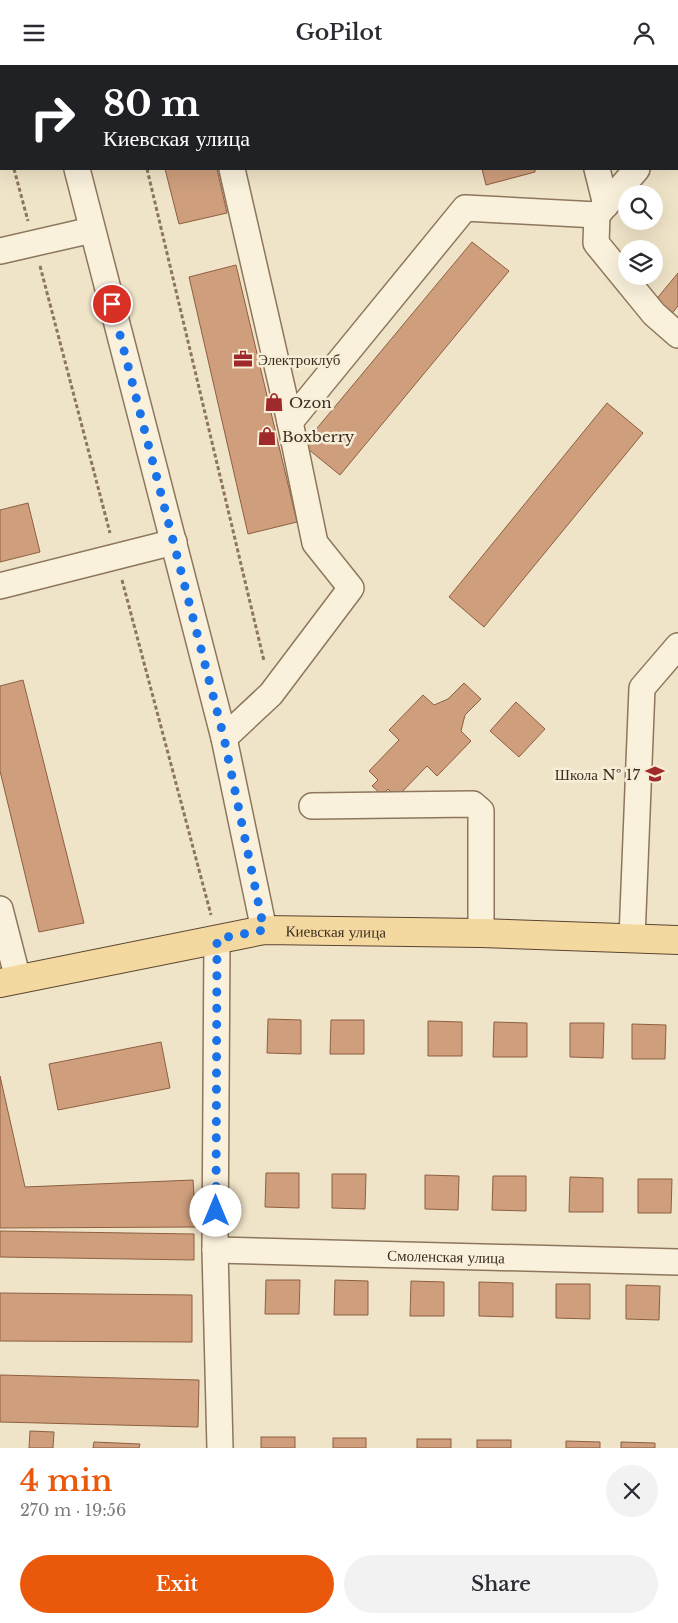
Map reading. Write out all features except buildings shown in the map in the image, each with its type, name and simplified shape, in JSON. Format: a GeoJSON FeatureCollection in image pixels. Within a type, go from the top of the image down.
{"type":"FeatureCollection","features":[{"type":"Feature","properties":{"kind":"main road","name":"Киевская улица"},"geometry":{"type":"LineString","coordinates":[[9,981],[264,930],[481,933],[678,940]]}},
{"type":"Feature","properties":{"kind":"street"},"geometry":{"type":"LineString","coordinates":[[77,170],[224,738],[264,930]]}},
{"type":"Feature","properties":{"kind":"street"},"geometry":{"type":"LineString","coordinates":[[224,738],[271,694],[351,588],[315,543],[290,422],[232,170]]}},
{"type":"Feature","properties":{"kind":"street"},"geometry":{"type":"LineString","coordinates":[[596,170],[602,210],[596,243],[654,314],[678,335]]}},
{"type":"Feature","properties":{"kind":"street"},"geometry":{"type":"LineString","coordinates":[[602,210],[636,170]]}},
{"type":"Feature","properties":{"kind":"street"},"geometry":{"type":"LineString","coordinates":[[290,422],[465,208],[602,210]]}},
{"type":"Feature","properties":{"kind":"street"},"geometry":{"type":"LineString","coordinates":[[0,251],[92,230]]}},
{"type":"Feature","properties":{"kind":"street"},"geometry":{"type":"LineString","coordinates":[[0,586],[174,542]]}},
{"type":"Feature","properties":{"kind":"street"},"geometry":{"type":"LineString","coordinates":[[632,938],[642,689],[678,646]]}},
{"type":"Feature","properties":{"kind":"street"},"geometry":{"type":"LineString","coordinates":[[312,806],[473,804],[481,811],[481,933]]}},
{"type":"Feature","properties":{"kind":"street"},"geometry":{"type":"LineString","coordinates":[[0,909],[9,981]]}},
{"type":"Feature","properties":{"kind":"street"},"geometry":{"type":"LineString","coordinates":[[217,939],[216,1250],[220,1448]]}},
{"type":"Feature","properties":{"kind":"street","name":"Смоленская улица"},"geometry":{"type":"LineString","coordinates":[[216,1250],[678,1262]]}},
{"type":"Feature","properties":{"kind":"path"},"geometry":{"type":"LineString","coordinates":[[147,170],[271,694]]}},
{"type":"Feature","properties":{"kind":"place","name":"Электроклуб"},"geometry":{"type":"Point","coordinates":[243,359]}},
{"type":"Feature","properties":{"kind":"place","name":"Ozon"},"geometry":{"type":"Point","coordinates":[274,402]}},
{"type":"Feature","properties":{"kind":"place","name":"Boxberry"},"geometry":{"type":"Point","coordinates":[267,436]}},
{"type":"Feature","properties":{"kind":"place","name":"Школа № 17"},"geometry":{"type":"Point","coordinates":[655,774]}},
{"type":"Feature","properties":{"kind":"route"},"geometry":{"type":"LineString","coordinates":[[112,304],[224,738],[264,930],[217,939],[216,1211]]}}]}
